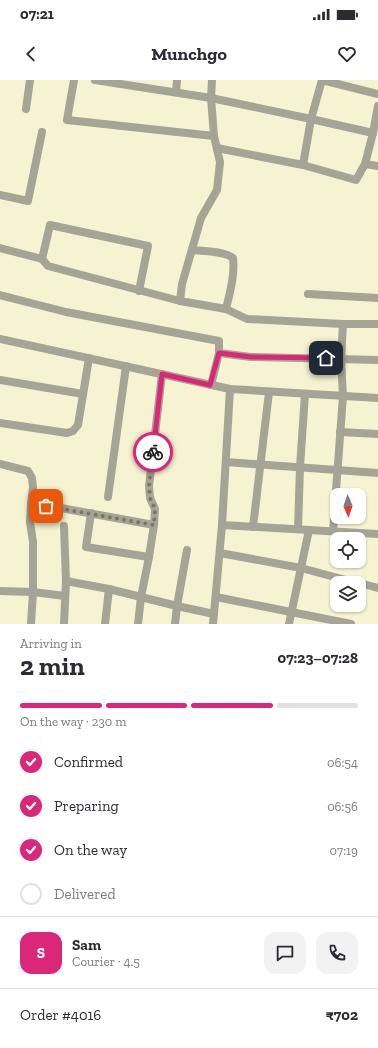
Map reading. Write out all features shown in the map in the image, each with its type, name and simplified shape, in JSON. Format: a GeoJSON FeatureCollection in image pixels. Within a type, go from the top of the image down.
{"type":"FeatureCollection","features":[{"type":"Feature","properties":{"kind":"street"},"geometry":{"type":"LineString","coordinates":[[26,109],[30,80]]}},
{"type":"Feature","properties":{"kind":"street"},"geometry":{"type":"LineString","coordinates":[[74,80],[67,120],[214,136]]}},
{"type":"Feature","properties":{"kind":"street"},"geometry":{"type":"LineString","coordinates":[[95,80],[135,83],[373,133]]}},
{"type":"Feature","properties":{"kind":"street"},"geometry":{"type":"LineString","coordinates":[[176,92],[177,80]]}},
{"type":"Feature","properties":{"kind":"street"},"geometry":{"type":"LineString","coordinates":[[180,301],[182,284],[201,218],[217,190],[220,162],[214,136],[211,98],[212,80]]}},
{"type":"Feature","properties":{"kind":"street"},"geometry":{"type":"LineString","coordinates":[[303,165],[311,119],[322,80],[378,94]]}},
{"type":"Feature","properties":{"kind":"street"},"geometry":{"type":"LineString","coordinates":[[217,148],[303,165],[356,180],[365,164],[373,133],[377,124],[378,106]]}},
{"type":"Feature","properties":{"kind":"street"},"geometry":{"type":"LineString","coordinates":[[0,195],[28,201],[42,132]]}},
{"type":"Feature","properties":{"kind":"street"},"geometry":{"type":"LineString","coordinates":[[365,164],[378,166]]}},
{"type":"Feature","properties":{"kind":"street"},"geometry":{"type":"LineString","coordinates":[[42,259],[50,225],[148,246],[139,291]]}},
{"type":"Feature","properties":{"kind":"street"},"geometry":{"type":"LineString","coordinates":[[0,248],[42,259],[48,266],[180,301],[226,309],[247,319],[342,324],[378,324]]}},
{"type":"Feature","properties":{"kind":"street"},"geometry":{"type":"LineString","coordinates":[[192,250],[224,254],[233,258],[234,266],[231,288],[226,309]]}},
{"type":"Feature","properties":{"kind":"street"},"geometry":{"type":"LineString","coordinates":[[308,294],[378,298]]}},
{"type":"Feature","properties":{"kind":"street"},"geometry":{"type":"LineString","coordinates":[[0,295],[66,312],[219,341],[219,353],[210,385]]}},
{"type":"Feature","properties":{"kind":"street"},"geometry":{"type":"LineString","coordinates":[[333,531],[343,396],[341,359],[342,324]]}},
{"type":"Feature","properties":{"kind":"street"},"geometry":{"type":"LineString","coordinates":[[0,339],[230,389],[378,398]]}},
{"type":"Feature","properties":{"kind":"street"},"geometry":{"type":"LineString","coordinates":[[219,353],[251,357],[378,360]]}},
{"type":"Feature","properties":{"kind":"street"},"geometry":{"type":"LineString","coordinates":[[0,423],[67,433],[73,431],[78,425],[89,358]]}},
{"type":"Feature","properties":{"kind":"street"},"geometry":{"type":"LineString","coordinates":[[108,497],[126,366]]}},
{"type":"Feature","properties":{"kind":"street"},"geometry":{"type":"LineString","coordinates":[[138,624],[141,596],[154,525],[155,509],[150,498],[149,486],[162,374]]}},
{"type":"Feature","properties":{"kind":"street"},"geometry":{"type":"LineString","coordinates":[[0,380],[83,394]]}},
{"type":"Feature","properties":{"kind":"street"},"geometry":{"type":"LineString","coordinates":[[213,624],[220,553],[230,389]]}},
{"type":"Feature","properties":{"kind":"street"},"geometry":{"type":"LineString","coordinates":[[253,527],[269,392]]}},
{"type":"Feature","properties":{"kind":"street"},"geometry":{"type":"LineString","coordinates":[[298,529],[304,394]]}},
{"type":"Feature","properties":{"kind":"street"},"geometry":{"type":"LineString","coordinates":[[340,432],[378,434]]}},
{"type":"Feature","properties":{"kind":"street"},"geometry":{"type":"LineString","coordinates":[[226,462],[378,473]]}},
{"type":"Feature","properties":{"kind":"street"},"geometry":{"type":"LineString","coordinates":[[0,464],[28,471],[33,482],[30,522],[33,542],[33,592],[31,624]]}},
{"type":"Feature","properties":{"kind":"street"},"geometry":{"type":"LineString","coordinates":[[31,504],[154,525]]}},
{"type":"Feature","properties":{"kind":"street"},"geometry":{"type":"LineString","coordinates":[[91,514],[86,547],[148,557]]}},
{"type":"Feature","properties":{"kind":"street"},"geometry":{"type":"LineString","coordinates":[[222,525],[378,534]]}},
{"type":"Feature","properties":{"kind":"street"},"geometry":{"type":"LineString","coordinates":[[64,526],[66,581],[64,624]]}},
{"type":"Feature","properties":{"kind":"street"},"geometry":{"type":"LineString","coordinates":[[289,624],[309,530]]}},
{"type":"Feature","properties":{"kind":"street"},"geometry":{"type":"LineString","coordinates":[[174,624],[187,550]]}},
{"type":"Feature","properties":{"kind":"street"},"geometry":{"type":"LineString","coordinates":[[220,553],[300,568],[331,576]]}},
{"type":"Feature","properties":{"kind":"street"},"geometry":{"type":"LineString","coordinates":[[66,581],[141,596],[176,606],[214,614]]}},
{"type":"Feature","properties":{"kind":"street"},"geometry":{"type":"LineString","coordinates":[[366,585],[378,588]]}},
{"type":"Feature","properties":{"kind":"street"},"geometry":{"type":"LineString","coordinates":[[105,624],[109,589]]}},
{"type":"Feature","properties":{"kind":"street"},"geometry":{"type":"LineString","coordinates":[[0,591],[33,592],[65,596]]}},
{"type":"Feature","properties":{"kind":"street"},"geometry":{"type":"LineString","coordinates":[[216,597],[292,612],[333,622],[351,624]]}},
{"type":"Feature","properties":{"kind":"way so far"},"geometry":{"type":"LineString","coordinates":[[46,506],[154,525],[155,509],[150,498],[149,486],[153,452]]}},
{"type":"Feature","properties":{"kind":"route"},"geometry":{"type":"LineString","coordinates":[[153,452],[162,374],[210,385],[219,353],[251,357],[326,358]]}}]}
